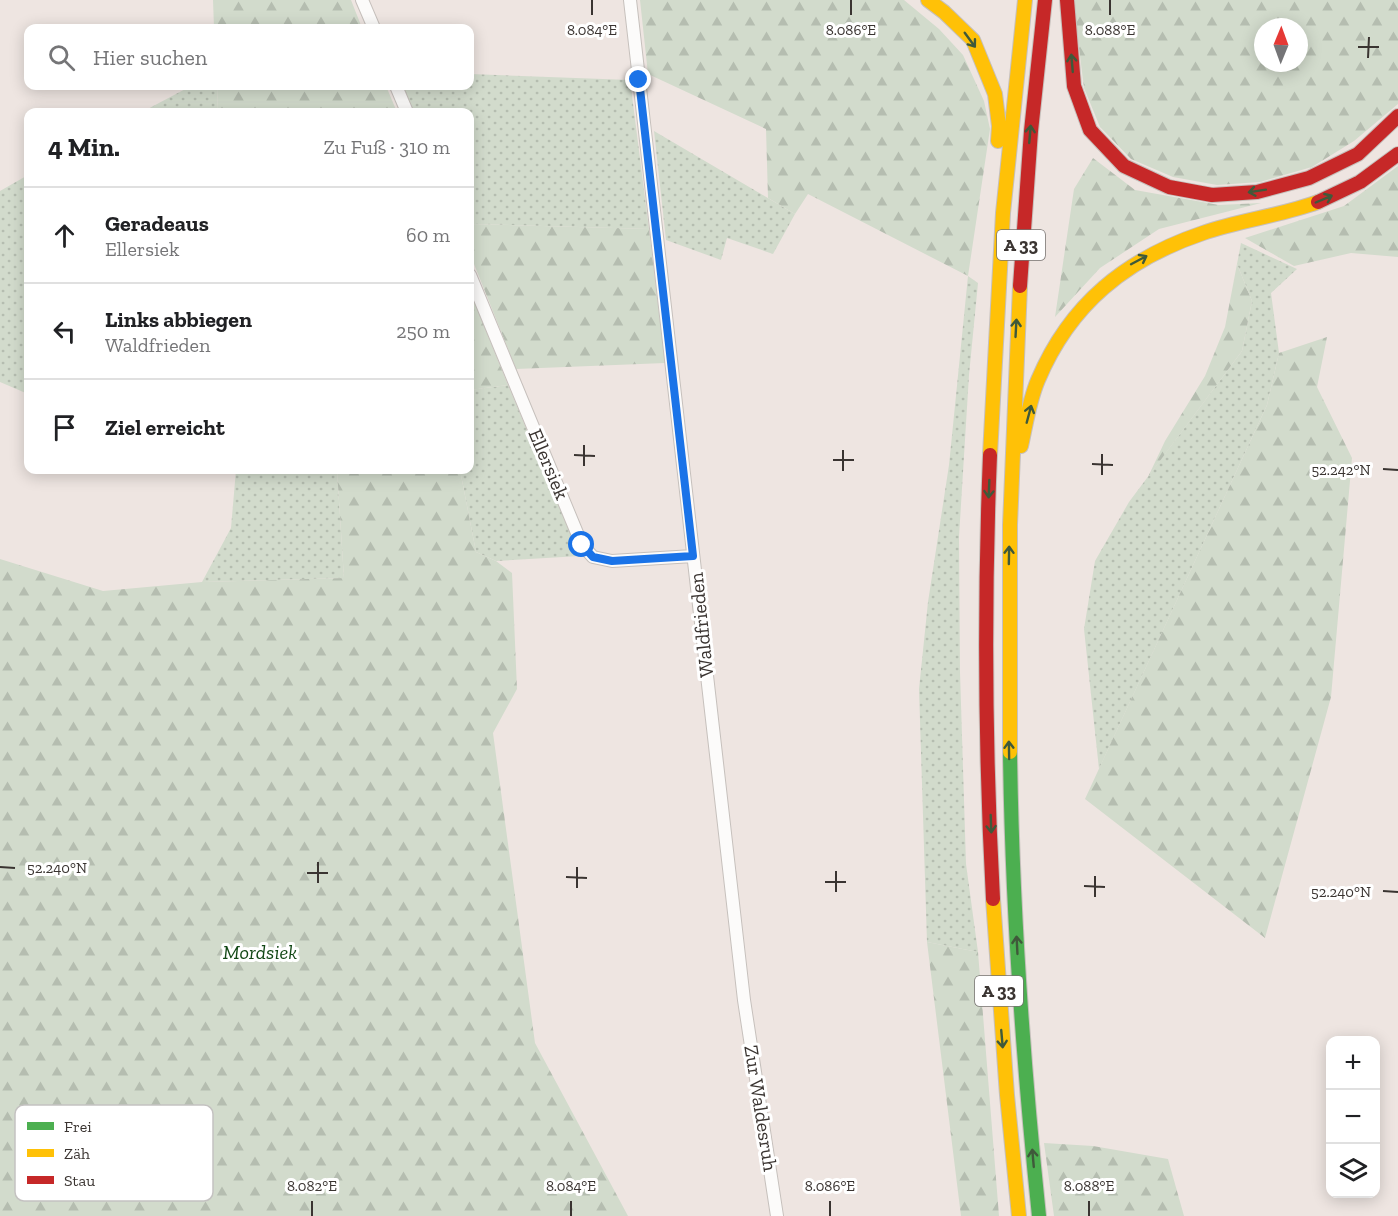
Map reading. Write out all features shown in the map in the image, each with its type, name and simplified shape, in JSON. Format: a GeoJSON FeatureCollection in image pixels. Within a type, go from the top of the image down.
{"type":"FeatureCollection","features":[{"type":"Feature","properties":{"kind":"highway"},"geometry":{"type":"LineString","coordinates":[[928,0],[973,40],[994,94],[999,126],[993,216],[1001,242]]}},
{"type":"Feature","properties":{"kind":"highway","name":"A 33"},"geometry":{"type":"LineString","coordinates":[[1019,1216],[1002,1035],[994,894],[989,765],[988,544],[992,398],[1001,242],[1025,0]]}},
{"type":"Feature","properties":{"kind":"highway","name":"A 33"},"geometry":{"type":"LineString","coordinates":[[1039,1216],[1022,1034],[1014,893],[1008,651],[1013,397],[1021,243],[1034,92],[1045,0]]}},
{"type":"Feature","properties":{"kind":"highway"},"geometry":{"type":"LineString","coordinates":[[1067,0],[1074,86],[1090,130],[1124,166],[1169,187],[1212,195],[1257,192],[1309,178],[1358,154],[1398,116]]}},
{"type":"Feature","properties":{"kind":"highway"},"geometry":{"type":"LineString","coordinates":[[1011,491],[1039,380],[1069,324],[1106,283],[1132,263],[1196,234],[1316,203],[1339,193],[1364,179],[1398,154]]}},
{"type":"Feature","properties":{"kind":"street"},"geometry":{"type":"LineString","coordinates":[[362,0],[372,24]]}},
{"type":"Feature","properties":{"kind":"street","name":"Waldfrieden"},"geometry":{"type":"LineString","coordinates":[[630,0],[744,1000]]}},
{"type":"Feature","properties":{"kind":"street"},"geometry":{"type":"LineString","coordinates":[[398,90],[404,108]]}},
{"type":"Feature","properties":{"kind":"street","name":"Ellersiek"},"geometry":{"type":"LineString","coordinates":[[474,285],[582,545],[593,557],[612,561],[693,556]]}},
{"type":"Feature","properties":{"kind":"street","name":"Zur Waldesruh"},"geometry":{"type":"LineString","coordinates":[[744,1000],[777,1216]]}},
{"type":"Feature","properties":{"kind":"green space"},"geometry":{"type":"Polygon","coordinates":[[[213,0],[351,0],[360,24],[214,24],[213,0]]]}},
{"type":"Feature","properties":{"kind":"green space"},"geometry":{"type":"Polygon","coordinates":[[[640,0],[904,0],[939,29],[963,55],[984,101],[990,129],[968,276],[808,194],[795,214],[768,198],[766,129],[648,74],[640,0]]]}},
{"type":"Feature","properties":{"kind":"green space"},"geometry":{"type":"Polygon","coordinates":[[[1073,0],[1398,0],[1398,104],[1354,141],[1312,167],[1260,182],[1217,185],[1173,177],[1131,159],[1100,127],[1084,88],[1073,0]]]}},
{"type":"Feature","properties":{"kind":"green space"},"geometry":{"type":"Polygon","coordinates":[[[474,74],[630,80],[649,229],[474,224],[474,108],[411,108],[405,90],[474,90],[474,74]]]}},
{"type":"Feature","properties":{"kind":"green space"},"geometry":{"type":"Polygon","coordinates":[[[183,90],[217,90],[218,108],[150,108],[183,90]]]}},
{"type":"Feature","properties":{"kind":"green space"},"geometry":{"type":"Polygon","coordinates":[[[217,90],[388,90],[395,108],[218,108],[217,90]]]}},
{"type":"Feature","properties":{"kind":"green space"},"geometry":{"type":"Polygon","coordinates":[[[654,131],[795,214],[773,254],[727,238],[721,260],[666,240],[654,131]]]}},
{"type":"Feature","properties":{"kind":"green space"},"geometry":{"type":"Polygon","coordinates":[[[1093,158],[1135,190],[1219,205],[1261,203],[1159,229],[1100,268],[1055,317],[1074,189],[1093,158]]]}},
{"type":"Feature","properties":{"kind":"green space"},"geometry":{"type":"Polygon","coordinates":[[[1398,166],[1398,257],[1351,253],[1294,266],[1245,238],[1344,206],[1398,166]]]}},
{"type":"Feature","properties":{"kind":"green space"},"geometry":{"type":"Polygon","coordinates":[[[24,177],[24,392],[0,382],[0,191],[24,177]]]}},
{"type":"Feature","properties":{"kind":"green space"},"geometry":{"type":"Polygon","coordinates":[[[474,224],[649,229],[665,363],[516,369],[474,264],[474,224]]]}},
{"type":"Feature","properties":{"kind":"green space"},"geometry":{"type":"Polygon","coordinates":[[[1241,243],[1297,269],[1271,293],[1279,353],[1267,405],[1099,769],[1084,629],[1095,561],[1129,502],[1242,351],[1252,301],[1237,264],[1241,243]]]}},
{"type":"Feature","properties":{"kind":"green space"},"geometry":{"type":"Polygon","coordinates":[[[1237,264],[1252,301],[1242,351],[1148,477],[1165,441],[1205,376],[1225,327],[1237,264]]]}},
{"type":"Feature","properties":{"kind":"green space"},"geometry":{"type":"Polygon","coordinates":[[[968,276],[978,283],[969,375],[959,537],[960,672],[966,864],[978,952],[927,942],[919,689],[928,602],[949,465],[968,276]]]}},
{"type":"Feature","properties":{"kind":"green space"},"geometry":{"type":"Polygon","coordinates":[[[474,301],[508,385],[474,389],[474,301]]]}},
{"type":"Feature","properties":{"kind":"green space"},"geometry":{"type":"Polygon","coordinates":[[[1327,337],[1317,387],[1352,458],[1331,697],[1265,938],[1085,799],[1267,405],[1279,353],[1327,337]]]}},
{"type":"Feature","properties":{"kind":"green space"},"geometry":{"type":"Polygon","coordinates":[[[508,385],[580,556],[496,561],[476,552],[461,474],[474,474],[474,389],[508,385]]]}},
{"type":"Feature","properties":{"kind":"green space"},"geometry":{"type":"Polygon","coordinates":[[[236,474],[337,474],[344,578],[202,582],[231,528],[236,474]]]}},
{"type":"Feature","properties":{"kind":"green space","name":"Mordsiek"},"geometry":{"type":"Polygon","coordinates":[[[337,474],[461,474],[476,552],[496,561],[512,573],[517,689],[493,733],[535,1043],[628,1216],[0,1216],[0,559],[103,591],[202,582],[344,578],[337,474]]]}},
{"type":"Feature","properties":{"kind":"green space"},"geometry":{"type":"Polygon","coordinates":[[[927,942],[978,952],[999,1216],[961,1216],[927,942]]]}},
{"type":"Feature","properties":{"kind":"green space"},"geometry":{"type":"Polygon","coordinates":[[[1044,1143],[1093,1146],[1168,1159],[1184,1216],[1054,1216],[1044,1143]]]}},
{"type":"Feature","properties":{"kind":"traffic: fast"},"geometry":{"type":"LineString","coordinates":[[1010,752],[1019,984],[1039,1216]]}},
{"type":"Feature","properties":{"kind":"traffic: slow"},"geometry":{"type":"LineString","coordinates":[[928,0],[973,40],[995,94],[999,126],[998,141]]}},
{"type":"Feature","properties":{"kind":"traffic: slow"},"geometry":{"type":"LineString","coordinates":[[990,455],[1003,213],[1025,0]]}},
{"type":"Feature","properties":{"kind":"traffic: slow"},"geometry":{"type":"LineString","coordinates":[[1021,446],[1032,396],[1051,353],[1066,329],[1104,288],[1149,256],[1175,244],[1203,233],[1318,202]]}},
{"type":"Feature","properties":{"kind":"traffic: slow"},"geometry":{"type":"LineString","coordinates":[[1010,752],[1010,525],[1020,286]]}},
{"type":"Feature","properties":{"kind":"traffic: slow"},"geometry":{"type":"LineString","coordinates":[[993,899],[1007,1095],[1019,1216]]}},
{"type":"Feature","properties":{"kind":"traffic: jam"},"geometry":{"type":"LineString","coordinates":[[1020,286],[1031,131],[1045,0]]}},
{"type":"Feature","properties":{"kind":"traffic: jam"},"geometry":{"type":"LineString","coordinates":[[1067,0],[1074,86],[1090,130],[1124,166],[1169,187],[1212,195],[1257,192],[1309,178],[1358,154],[1398,116]]}},
{"type":"Feature","properties":{"kind":"traffic: jam"},"geometry":{"type":"LineString","coordinates":[[1318,202],[1360,182],[1398,154]]}},
{"type":"Feature","properties":{"kind":"traffic: jam"},"geometry":{"type":"LineString","coordinates":[[990,455],[986,677],[993,899]]}},
{"type":"Feature","properties":{"kind":"route"},"geometry":{"type":"LineString","coordinates":[[582,545],[593,557],[612,561],[693,556],[639,80]]}}]}
